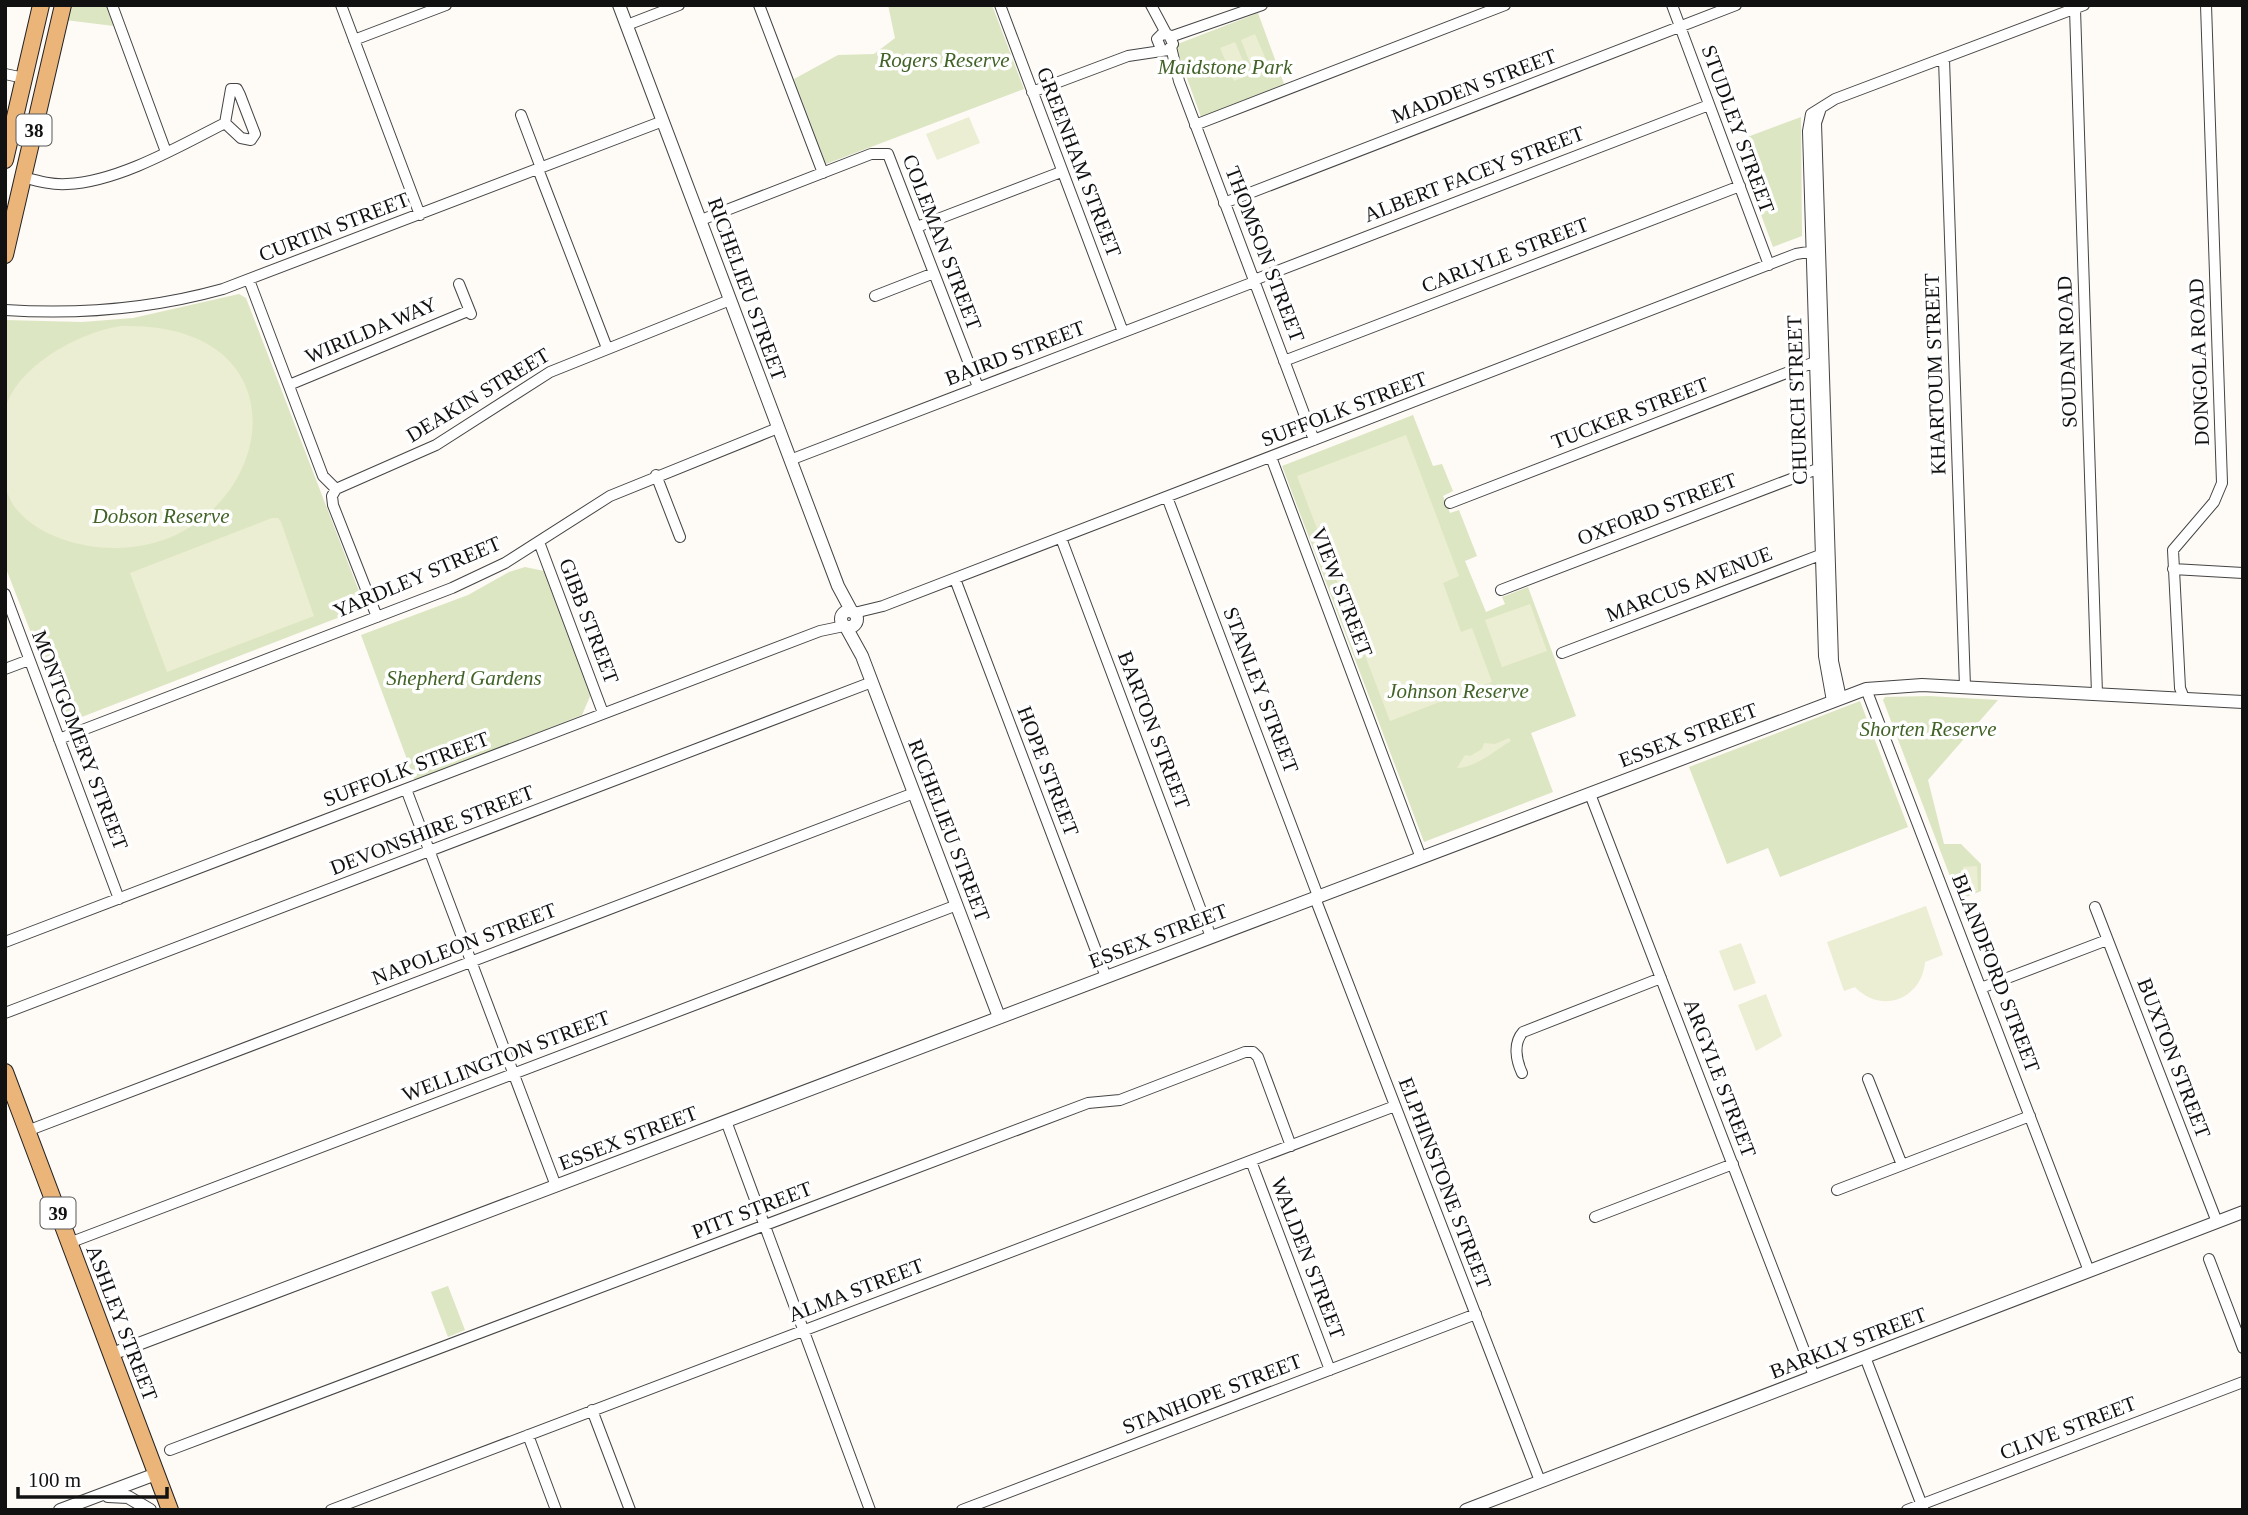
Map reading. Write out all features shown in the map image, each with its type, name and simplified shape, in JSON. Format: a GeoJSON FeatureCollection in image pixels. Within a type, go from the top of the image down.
{"type":"FeatureCollection","features":[{"type":"Feature","properties":{"kind":"main road","name":"38"},"geometry":{"type":"LineString","coordinates":[[5,160],[41,5]]}},
{"type":"Feature","properties":{"kind":"main road","name":"38"},"geometry":{"type":"LineString","coordinates":[[5,255],[12,193],[23,177],[63,5]]}},
{"type":"Feature","properties":{"kind":"main road"},"geometry":{"type":"LineString","coordinates":[[24,78],[44,84]]}},
{"type":"Feature","properties":{"kind":"main road","name":"ASHLEY STREET"},"geometry":{"type":"LineString","coordinates":[[5,1072],[170,1510]]}},
{"type":"Feature","properties":{"kind":"street"},"geometry":{"type":"LineString","coordinates":[[112,5],[166,152]]}},
{"type":"Feature","properties":{"kind":"street"},"geometry":{"type":"LineString","coordinates":[[341,5],[420,215]]}},
{"type":"Feature","properties":{"kind":"street"},"geometry":{"type":"LineString","coordinates":[[355,40],[446,5]]}},
{"type":"Feature","properties":{"kind":"street","name":"RICHELIEU STREET"},"geometry":{"type":"LineString","coordinates":[[619,5],[999,1017]]}},
{"type":"Feature","properties":{"kind":"street"},"geometry":{"type":"LineString","coordinates":[[627,25],[679,5]]}},
{"type":"Feature","properties":{"kind":"street"},"geometry":{"type":"LineString","coordinates":[[701,220],[822,173],[759,5]]}},
{"type":"Feature","properties":{"kind":"street","name":"GREENHAM STREET"},"geometry":{"type":"LineString","coordinates":[[1000,5],[1123,332]]}},
{"type":"Feature","properties":{"kind":"street","name":"THOMSON STREET"},"geometry":{"type":"LineString","coordinates":[[1151,5],[1314,440]]}},
{"type":"Feature","properties":{"kind":"street"},"geometry":{"type":"LineString","coordinates":[[1032,92],[1262,5]]}},
{"type":"Feature","properties":{"kind":"street"},"geometry":{"type":"LineString","coordinates":[[1195,125],[1505,5]]}},
{"type":"Feature","properties":{"kind":"street","name":"STUDLEY STREET"},"geometry":{"type":"LineString","coordinates":[[1672,5],[1769,265]]}},
{"type":"Feature","properties":{"kind":"street","name":"MADDEN STREET"},"geometry":{"type":"LineString","coordinates":[[1224,202],[1736,5]]}},
{"type":"Feature","properties":{"kind":"street","name":"DONGOLA ROAD"},"geometry":{"type":"LineString","coordinates":[[2185,698],[2180,688],[2174,546],[2214,502],[2222,483],[2206,5]]}},
{"type":"Feature","properties":{"kind":"street"},"geometry":{"type":"LineString","coordinates":[[1944,59],[2079,7]]}},
{"type":"Feature","properties":{"kind":"street","name":"SOUDAN ROAD"},"geometry":{"type":"LineString","coordinates":[[2079,7],[2097,694]]}},
{"type":"Feature","properties":{"kind":"street","name":"CHURCH STREET"},"geometry":{"type":"LineString","coordinates":[[1837,699],[1825,671],[1826,552],[1816,251],[1816,123],[1825,106],[1944,59]]}},
{"type":"Feature","properties":{"kind":"street","name":"KHARTOUM STREET"},"geometry":{"type":"LineString","coordinates":[[1944,59],[1965,687]]}},
{"type":"Feature","properties":{"kind":"street"},"geometry":{"type":"LineString","coordinates":[[5,74],[24,78]]}},
{"type":"Feature","properties":{"kind":"street","name":"ALBERT FACEY STREET"},"geometry":{"type":"LineString","coordinates":[[1254,281],[1709,105]]}},
{"type":"Feature","properties":{"kind":"street"},"geometry":{"type":"LineString","coordinates":[[521,115],[607,348]]}},
{"type":"Feature","properties":{"kind":"street","name":"CURTIN STREET"},"geometry":{"type":"LineString","coordinates":[[5,310],[84,313],[130,309],[194,297],[249,281],[663,121]]}},
{"type":"Feature","properties":{"kind":"street"},"geometry":{"type":"LineString","coordinates":[[23,177],[56,184],[85,182],[166,152],[225,123]]}},
{"type":"Feature","properties":{"kind":"street","name":"COLEMAN STREET"},"geometry":{"type":"LineString","coordinates":[[822,173],[884,152],[891,158],[978,387]]}},
{"type":"Feature","properties":{"kind":"street"},"geometry":{"type":"LineString","coordinates":[[918,228],[1061,172]]}},
{"type":"Feature","properties":{"kind":"street","name":"CARLYLE STREET"},"geometry":{"type":"LineString","coordinates":[[1284,361],[1740,186]]}},
{"type":"Feature","properties":{"kind":"street","name":"SUFFOLK STREET"},"geometry":{"type":"LineString","coordinates":[[5,942],[1769,265],[1816,251]]}},
{"type":"Feature","properties":{"kind":"street"},"geometry":{"type":"LineString","coordinates":[[875,296],[934,273]]}},
{"type":"Feature","properties":{"kind":"street"},"geometry":{"type":"LineString","coordinates":[[249,281],[323,476],[336,489],[332,496],[333,505],[377,617]]}},
{"type":"Feature","properties":{"kind":"street","name":"BAIRD STREET"},"geometry":{"type":"LineString","coordinates":[[790,460],[1254,281]]}},
{"type":"Feature","properties":{"kind":"street","name":"WIRILDA WAY"},"geometry":{"type":"LineString","coordinates":[[289,385],[470,313],[459,284]]}},
{"type":"Feature","properties":{"kind":"street","name":"DEAKIN STREET"},"geometry":{"type":"LineString","coordinates":[[336,489],[436,445],[529,384],[607,348],[730,300]]}},
{"type":"Feature","properties":{"kind":"street","name":"TUCKER STREET"},"geometry":{"type":"LineString","coordinates":[[1450,503],[1819,361]]}},
{"type":"Feature","properties":{"kind":"street","name":"YARDLEY STREET"},"geometry":{"type":"LineString","coordinates":[[60,739],[477,577],[538,542],[593,505],[656,475],[778,428]]}},
{"type":"Feature","properties":{"kind":"street","name":"VIEW STREET"},"geometry":{"type":"LineString","coordinates":[[1271,457],[1420,858]]}},
{"type":"Feature","properties":{"kind":"street","name":"OXFORD STREET"},"geometry":{"type":"LineString","coordinates":[[1501,590],[1823,467]]}},
{"type":"Feature","properties":{"kind":"street"},"geometry":{"type":"LineString","coordinates":[[656,475],[680,537]]}},
{"type":"Feature","properties":{"kind":"street","name":"STANLEY STREET"},"geometry":{"type":"LineString","coordinates":[[1167,497],[1317,897]]}},
{"type":"Feature","properties":{"kind":"street","name":"BARTON STREET"},"geometry":{"type":"LineString","coordinates":[[1061,538],[1212,937]]}},
{"type":"Feature","properties":{"kind":"street","name":"GIBB STREET"},"geometry":{"type":"LineString","coordinates":[[538,542],[603,713]]}},
{"type":"Feature","properties":{"kind":"street","name":"MARCUS AVENUE"},"geometry":{"type":"LineString","coordinates":[[1562,653],[1826,552]]}},
{"type":"Feature","properties":{"kind":"street"},"geometry":{"type":"LineString","coordinates":[[2173,569],[2243,573]]}},
{"type":"Feature","properties":{"kind":"street","name":"HOPE STREET"},"geometry":{"type":"LineString","coordinates":[[954,579],[1106,977]]}},
{"type":"Feature","properties":{"kind":"street","name":"MONTGOMERY STREET"},"geometry":{"type":"LineString","coordinates":[[5,594],[119,899]]}},
{"type":"Feature","properties":{"kind":"street"},"geometry":{"type":"LineString","coordinates":[[5,669],[29,660]]}},
{"type":"Feature","properties":{"kind":"street","name":"DEVONSHIRE STREET"},"geometry":{"type":"LineString","coordinates":[[5,1013],[872,682]]}},
{"type":"Feature","properties":{"kind":"street","name":"ESSEX STREET"},"geometry":{"type":"LineString","coordinates":[[111,1354],[1866,689],[1904,685],[1965,687],[2243,702]]}},
{"type":"Feature","properties":{"kind":"street","name":"BLANDFORD STREET"},"geometry":{"type":"LineString","coordinates":[[1866,689],[2089,1271]]}},
{"type":"Feature","properties":{"kind":"street"},"geometry":{"type":"LineString","coordinates":[[406,789],[556,1186]]}},
{"type":"Feature","properties":{"kind":"street","name":"NAPOLEON STREET"},"geometry":{"type":"LineString","coordinates":[[27,1130],[914,793]]}},
{"type":"Feature","properties":{"kind":"street","name":"ARGYLE STREET"},"geometry":{"type":"LineString","coordinates":[[1590,793],[1814,1376]]}},
{"type":"Feature","properties":{"kind":"street","name":"ELPHINSTONE STREET"},"geometry":{"type":"LineString","coordinates":[[1317,897],[1540,1481]]}},
{"type":"Feature","properties":{"kind":"street","name":"WELLINGTON STREET"},"geometry":{"type":"LineString","coordinates":[[69,1243],[957,905]]}},
{"type":"Feature","properties":{"kind":"street","name":"BUXTON STREET"},"geometry":{"type":"LineString","coordinates":[[2095,907],[2217,1222]]}},
{"type":"Feature","properties":{"kind":"street"},"geometry":{"type":"LineString","coordinates":[[1980,988],[2107,940]]}},
{"type":"Feature","properties":{"kind":"street"},"geometry":{"type":"LineString","coordinates":[[1522,1073],[1516,1056],[1518,1039],[1523,1032],[1661,978]]}},
{"type":"Feature","properties":{"kind":"street","name":"PITT STREET"},"geometry":{"type":"LineString","coordinates":[[170,1450],[1088,1103],[1120,1100],[1249,1051],[1258,1057],[1291,1146]]}},
{"type":"Feature","properties":{"kind":"street"},"geometry":{"type":"LineString","coordinates":[[1868,1079],[1902,1165]]}},
{"type":"Feature","properties":{"kind":"street","name":"ALMA STREET"},"geometry":{"type":"LineString","coordinates":[[331,1510],[1395,1106]]}},
{"type":"Feature","properties":{"kind":"street"},"geometry":{"type":"LineString","coordinates":[[1837,1190],[2030,1116]]}},
{"type":"Feature","properties":{"kind":"street"},"geometry":{"type":"LineString","coordinates":[[726,1121],[870,1510]]}},
{"type":"Feature","properties":{"kind":"street","name":"WALDEN STREET"},"geometry":{"type":"LineString","coordinates":[[1251,1161],[1330,1370]]}},
{"type":"Feature","properties":{"kind":"street"},"geometry":{"type":"LineString","coordinates":[[1595,1217],[1732,1164]]}},
{"type":"Feature","properties":{"kind":"street","name":"BARKLY STREET"},"geometry":{"type":"LineString","coordinates":[[1466,1510],[2243,1212]]}},
{"type":"Feature","properties":{"kind":"street"},"geometry":{"type":"LineString","coordinates":[[2209,1259],[2243,1348]]}},
{"type":"Feature","properties":{"kind":"street","name":"STANHOPE STREET"},"geometry":{"type":"LineString","coordinates":[[962,1510],[1476,1314]]}},
{"type":"Feature","properties":{"kind":"street"},"geometry":{"type":"LineString","coordinates":[[1865,1357],[1923,1507]]}},
{"type":"Feature","properties":{"kind":"street","name":"CLIVE STREET"},"geometry":{"type":"LineString","coordinates":[[1907,1510],[1923,1507],[2243,1382]]}},
{"type":"Feature","properties":{"kind":"street"},"geometry":{"type":"LineString","coordinates":[[592,1410],[630,1510]]}},
{"type":"Feature","properties":{"kind":"street"},"geometry":{"type":"LineString","coordinates":[[528,1435],[556,1510]]}},
{"type":"Feature","properties":{"kind":"street"},"geometry":{"type":"LineString","coordinates":[[60,1510],[156,1474]]}},
{"type":"Feature","properties":{"kind":"street"},"geometry":{"type":"LineString","coordinates":[[100,1496],[128,1497],[150,1510]]}},
{"type":"Feature","properties":{"kind":"green space"},"geometry":{"type":"Polygon","coordinates":[[[68,5],[107,5],[114,26],[65,20],[68,5]]]}},
{"type":"Feature","properties":{"kind":"green space","name":"Rogers Reserve"},"geometry":{"type":"Polygon","coordinates":[[[888,5],[992,5],[1024,89],[826,164],[794,79],[838,55],[874,54],[895,38],[888,5]]]}},
{"type":"Feature","properties":{"kind":"green space","name":"Maidstone Park"},"geometry":{"type":"Polygon","coordinates":[[[1258,13],[1284,84],[1201,117],[1175,45],[1258,13]]]}},
{"type":"Feature","properties":{"kind":"green space"},"geometry":{"type":"Polygon","coordinates":[[[1255,34],[1269,67],[1254,73],[1241,40],[1255,34]]]}},
{"type":"Feature","properties":{"kind":"green space"},"geometry":{"type":"Polygon","coordinates":[[[1235,42],[1249,75],[1234,81],[1220,48],[1235,42]]]}},
{"type":"Feature","properties":{"kind":"green space"},"geometry":{"type":"Polygon","coordinates":[[[969,117],[980,143],[937,160],[926,134],[969,117]]]}},
{"type":"Feature","properties":{"kind":"green space"},"geometry":{"type":"Polygon","coordinates":[[[1801,117],[1802,236],[1773,247],[1734,142],[1801,117]]]}},
{"type":"Feature","properties":{"kind":"green space","name":"Dobson Reserve"},"geometry":{"type":"Polygon","coordinates":[[[239,294],[246,298],[362,599],[358,610],[74,720],[63,715],[5,566],[5,320],[82,322],[133,318],[239,294]]]}},
{"type":"Feature","properties":{"kind":"green space"},"geometry":{"type":"Polygon","coordinates":[[[121,326],[185,334],[227,359],[249,395],[252,436],[238,477],[209,513],[166,539],[113,548],[97,547],[64,540],[47,533],[32,524],[10,500],[4,480],[4,415],[11,394],[36,366],[87,335],[121,326]]]}},
{"type":"Feature","properties":{"kind":"green space","name":"Johnson Reserve"},"geometry":{"type":"Polygon","coordinates":[[[1413,415],[1433,466],[1442,464],[1453,491],[1443,496],[1450,513],[1459,510],[1477,556],[1465,561],[1486,612],[1505,604],[1502,597],[1528,587],[1576,716],[1531,733],[1553,792],[1424,842],[1282,466],[1413,415]]]}},
{"type":"Feature","properties":{"kind":"green space"},"geometry":{"type":"Polygon","coordinates":[[[1406,435],[1459,576],[1443,583],[1461,632],[1472,628],[1492,682],[1390,721],[1297,476],[1406,435]]]}},
{"type":"Feature","properties":{"kind":"green space"},"geometry":{"type":"Polygon","coordinates":[[[278,518],[281,522],[314,616],[167,672],[130,573],[278,518]]]}},
{"type":"Feature","properties":{"kind":"green space","name":"Shepherd Gardens"},"geometry":{"type":"Polygon","coordinates":[[[525,567],[544,571],[591,694],[582,715],[415,781],[361,635],[468,595],[509,572],[525,567]]]}},
{"type":"Feature","properties":{"kind":"green space"},"geometry":{"type":"Polygon","coordinates":[[[1530,604],[1547,651],[1502,667],[1485,620],[1530,604]]]}},
{"type":"Feature","properties":{"kind":"green space","name":"Shorten Reserve"},"geometry":{"type":"Polygon","coordinates":[[[1929,696],[1998,700],[1928,780],[1944,844],[1961,844],[1981,864],[1981,891],[1959,900],[1883,700],[1885,697],[1929,696]]]}},
{"type":"Feature","properties":{"kind":"green space"},"geometry":{"type":"Polygon","coordinates":[[[1860,701],[1908,827],[1780,877],[1768,848],[1727,864],[1689,767],[1860,701]]]}},
{"type":"Feature","properties":{"kind":"green space"},"geometry":{"type":"Polygon","coordinates":[[[1509,738],[1511,741],[1486,758],[1457,768],[1465,755],[1470,756],[1482,749],[1484,743],[1495,744],[1509,738]]]}},
{"type":"Feature","properties":{"kind":"green space"},"geometry":{"type":"Polygon","coordinates":[[[1977,866],[1978,891],[1964,891],[1963,867],[1977,866]]]}},
{"type":"Feature","properties":{"kind":"green space"},"geometry":{"type":"Polygon","coordinates":[[[1926,906],[1943,955],[1925,962],[1922,975],[1908,994],[1888,1001],[1876,1000],[1855,987],[1844,991],[1827,942],[1926,906]]]}},
{"type":"Feature","properties":{"kind":"green space"},"geometry":{"type":"Polygon","coordinates":[[[1741,943],[1756,983],[1734,991],[1719,951],[1741,943]]]}},
{"type":"Feature","properties":{"kind":"green space"},"geometry":{"type":"Polygon","coordinates":[[[1766,994],[1782,1036],[1756,1051],[1738,1005],[1766,994]]]}},
{"type":"Feature","properties":{"kind":"green space"},"geometry":{"type":"Polygon","coordinates":[[[448,1286],[465,1330],[448,1337],[431,1292],[448,1286]]]}}]}
